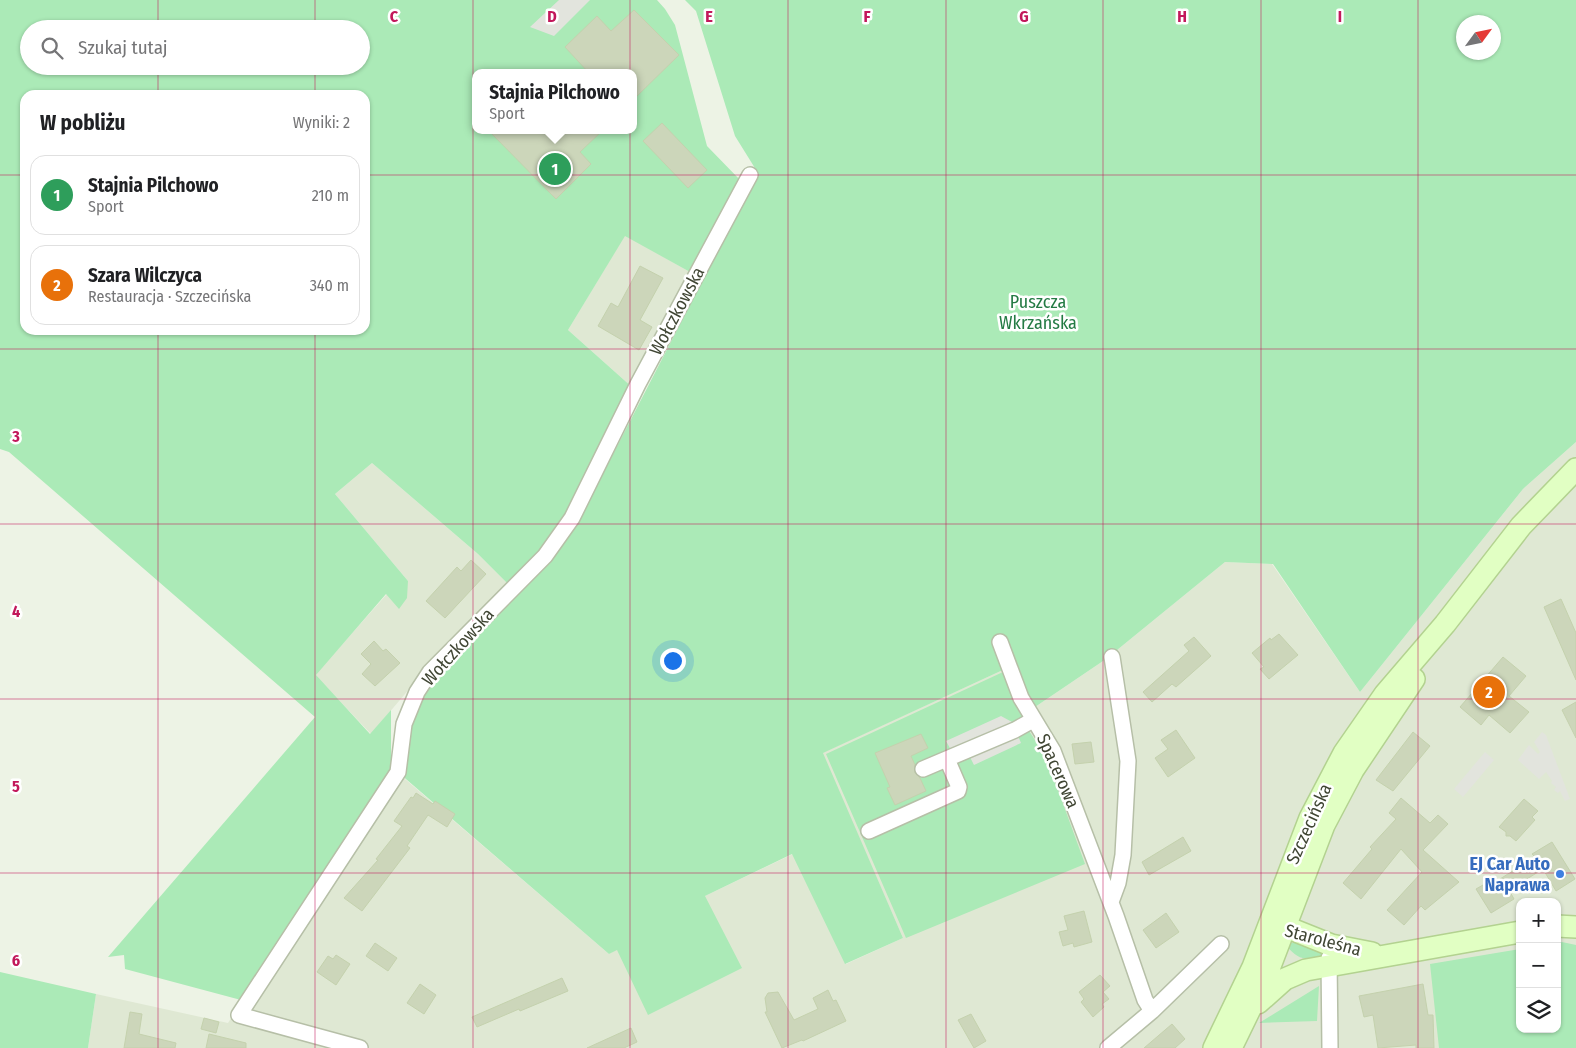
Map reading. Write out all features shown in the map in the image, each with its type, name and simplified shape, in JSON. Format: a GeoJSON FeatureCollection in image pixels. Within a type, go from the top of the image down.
{"type":"FeatureCollection","features":[{"type":"Feature","properties":{"kind":"main road","name":"Szczecińska"},"geometry":{"type":"LineString","coordinates":[[1231,1048],[1243,1026],[1276,937],[1308,862],[1342,789],[1413,681],[1445,624],[1520,526],[1576,469]]}},
{"type":"Feature","properties":{"kind":"main road"},"geometry":{"type":"LineString","coordinates":[[1561,926],[1576,927]]}},
{"type":"Feature","properties":{"kind":"main road","name":"Staroleśna"},"geometry":{"type":"LineString","coordinates":[[1276,937],[1293,963],[1384,955],[1516,933]]}},
{"type":"Feature","properties":{"kind":"main road","name":"Szczecińska"},"geometry":{"type":"LineString","coordinates":[[1214,1048],[1276,937]]}},
{"type":"Feature","properties":{"kind":"main road","name":"Staroleśna"},"geometry":{"type":"LineString","coordinates":[[1276,937],[1325,959]]}},
{"type":"Feature","properties":{"kind":"main road","name":"Staroleśna"},"geometry":{"type":"LineString","coordinates":[[1243,1026],[1255,1006],[1272,988],[1291,975],[1325,959]]}},
{"type":"Feature","properties":{"kind":"street","name":"Wołczkowska"},"geometry":{"type":"LineString","coordinates":[[360,1048],[239,1015],[398,772],[404,724],[418,692],[430,672],[545,556],[572,518],[641,379],[750,175]]}},
{"type":"Feature","properties":{"kind":"street","name":"Spacerowa"},"geometry":{"type":"LineString","coordinates":[[1000,642],[1021,698],[1053,751],[1111,902],[1145,1000],[1152,1011]]}},
{"type":"Feature","properties":{"kind":"street"},"geometry":{"type":"LineString","coordinates":[[1111,902],[1118,883],[1123,855],[1128,761],[1112,657]]}},
{"type":"Feature","properties":{"kind":"street"},"geometry":{"type":"LineString","coordinates":[[923,770],[1034,720]]}},
{"type":"Feature","properties":{"kind":"street"},"geometry":{"type":"LineString","coordinates":[[869,831],[958,791],[959,786],[947,759]]}},
{"type":"Feature","properties":{"kind":"street"},"geometry":{"type":"LineString","coordinates":[[1108,1048],[1152,1011],[1221,944]]}},
{"type":"Feature","properties":{"kind":"street"},"geometry":{"type":"LineString","coordinates":[[1325,959],[1330,1048]]}},
{"type":"Feature","properties":{"kind":"shaded area"},"geometry":{"type":"Polygon","coordinates":[[[559,0],[590,0],[554,36],[530,27],[559,0]]]}},
{"type":"Feature","properties":{"kind":"shaded area"},"geometry":{"type":"Polygon","coordinates":[[[625,235],[690,272],[633,388],[568,330],[625,235]]]}},
{"type":"Feature","properties":{"kind":"shaded area"},"geometry":{"type":"Polygon","coordinates":[[[1576,442],[1576,1048],[88,1048],[96,994],[228,1023],[391,767],[609,954],[705,896],[793,854],[846,964],[903,938],[822,753],[1005,669],[1020,678],[1035,707],[1106,659],[1225,562],[1272,564],[1360,692],[1523,489],[1576,442]]]}},
{"type":"Feature","properties":{"kind":"shaded area"},"geometry":{"type":"Polygon","coordinates":[[[372,463],[478,554],[509,585],[416,681],[371,734],[315,675],[387,594],[408,581],[335,494],[372,463]]]}},
{"type":"Feature","properties":{"kind":"shaded area"},"geometry":{"type":"Polygon","coordinates":[[[1001,716],[1012,722],[1021,743],[974,765],[969,755],[951,750],[946,741],[1001,716]]]}},
{"type":"Feature","properties":{"kind":"shaded area"},"geometry":{"type":"Polygon","coordinates":[[[1542,732],[1546,735],[1570,799],[1565,801],[1560,791],[1558,793],[1554,790],[1556,787],[1551,783],[1552,781],[1546,772],[1539,779],[1518,760],[1529,745],[1538,754],[1540,752],[1534,742],[1542,732]]]}},
{"type":"Feature","properties":{"kind":"shaded area"},"geometry":{"type":"Polygon","coordinates":[[[1485,752],[1494,760],[1463,797],[1454,789],[1485,752]]]}},
{"type":"Feature","properties":{"kind":"green space","name":"Puszcza Wkrzańska"},"geometry":{"type":"Polygon","coordinates":[[[0,0],[657,0],[675,25],[707,146],[741,181],[690,272],[625,236],[568,330],[633,388],[559,528],[545,547],[509,585],[478,554],[372,463],[335,494],[408,581],[407,598],[399,609],[386,594],[316,675],[370,734],[391,710],[391,765],[419,704],[445,666],[551,562],[578,522],[758,173],[735,136],[696,11],[685,0],[1576,0],[1576,442],[1523,489],[1360,692],[1273,564],[1225,562],[1106,659],[1035,707],[1020,678],[1005,669],[823,753],[903,938],[845,964],[792,854],[705,896],[742,968],[648,1015],[617,950],[609,954],[392,767],[391,772],[241,1000],[125,969],[124,955],[108,957],[315,717],[9,452],[0,449],[0,0]]]}},
{"type":"Feature","properties":{"kind":"green space"},"geometry":{"type":"Polygon","coordinates":[[[1003,672],[1014,703],[1023,718],[1022,720],[1046,757],[1085,864],[906,938],[826,754],[1003,672]]]}},
{"type":"Feature","properties":{"kind":"green space"},"geometry":{"type":"Polygon","coordinates":[[[1301,942],[1317,947],[1326,955],[1309,959],[1304,958],[1295,955],[1287,946],[1290,943],[1301,942]]]}},
{"type":"Feature","properties":{"kind":"green space"},"geometry":{"type":"Polygon","coordinates":[[[1561,942],[1576,945],[1576,1048],[1439,1048],[1430,964],[1516,950],[1516,1033],[1561,1033],[1561,942]]]}},
{"type":"Feature","properties":{"kind":"green space"},"geometry":{"type":"Polygon","coordinates":[[[0,972],[96,994],[88,1048],[0,1048],[0,972]]]}},
{"type":"Feature","properties":{"kind":"green space"},"geometry":{"type":"Polygon","coordinates":[[[1319,986],[1317,1021],[1259,1023],[1319,986]]]}},
{"type":"Feature","properties":{"kind":"building"},"geometry":{"type":"Polygon","coordinates":[[[634,10],[679,55],[637,96],[637,69],[585,69],[565,47],[597,16],[611,31],[634,10]]]}},
{"type":"Feature","properties":{"kind":"building"},"geometry":{"type":"Polygon","coordinates":[[[662,123],[707,170],[688,188],[643,141],[662,123]]]}},
{"type":"Feature","properties":{"kind":"building"},"geometry":{"type":"Polygon","coordinates":[[[492,134],[599,134],[580,152],[591,164],[556,199],[492,134]]]}},
{"type":"Feature","properties":{"kind":"building"},"geometry":{"type":"Polygon","coordinates":[[[640,266],[663,278],[640,320],[652,327],[639,350],[598,326],[611,303],[618,307],[640,266]]]}},
{"type":"Feature","properties":{"kind":"building"},"geometry":{"type":"Polygon","coordinates":[[[471,560],[486,574],[445,618],[426,601],[457,567],[461,571],[471,560]]]}},
{"type":"Feature","properties":{"kind":"building"},"geometry":{"type":"Polygon","coordinates":[[[1561,599],[1576,633],[1576,680],[1544,607],[1561,599]]]}},
{"type":"Feature","properties":{"kind":"building"},"geometry":{"type":"Polygon","coordinates":[[[1279,634],[1298,655],[1269,679],[1260,669],[1264,667],[1252,653],[1270,638],[1271,640],[1279,634]]]}},
{"type":"Feature","properties":{"kind":"building"},"geometry":{"type":"Polygon","coordinates":[[[1194,637],[1211,656],[1176,687],[1172,684],[1152,702],[1143,692],[1189,651],[1184,645],[1194,637]]]}},
{"type":"Feature","properties":{"kind":"building"},"geometry":{"type":"Polygon","coordinates":[[[374,641],[383,651],[386,649],[400,663],[375,686],[362,674],[371,664],[361,654],[374,641]]]}},
{"type":"Feature","properties":{"kind":"building"},"geometry":{"type":"Polygon","coordinates":[[[1503,657],[1526,676],[1509,696],[1529,712],[1510,733],[1489,715],[1481,725],[1460,707],[1503,657]]]}},
{"type":"Feature","properties":{"kind":"building"},"geometry":{"type":"Polygon","coordinates":[[[1576,702],[1576,738],[1562,710],[1576,702]]]}},
{"type":"Feature","properties":{"kind":"building"},"geometry":{"type":"Polygon","coordinates":[[[1176,730],[1195,758],[1168,777],[1155,758],[1168,749],[1161,740],[1176,730]]]}},
{"type":"Feature","properties":{"kind":"building"},"geometry":{"type":"Polygon","coordinates":[[[1413,732],[1430,746],[1393,791],[1376,780],[1413,732]]]}},
{"type":"Feature","properties":{"kind":"building"},"geometry":{"type":"Polygon","coordinates":[[[921,734],[928,748],[911,756],[915,765],[915,773],[920,778],[926,791],[895,805],[887,788],[890,787],[875,753],[921,734]]]}},
{"type":"Feature","properties":{"kind":"building"},"geometry":{"type":"Polygon","coordinates":[[[1091,742],[1094,762],[1075,764],[1072,744],[1091,742]]]}},
{"type":"Feature","properties":{"kind":"building"},"geometry":{"type":"Polygon","coordinates":[[[416,793],[433,804],[435,801],[455,814],[447,827],[428,815],[407,846],[410,848],[362,911],[344,898],[378,860],[376,859],[402,826],[394,821],[416,793]]]}},
{"type":"Feature","properties":{"kind":"building"},"geometry":{"type":"Polygon","coordinates":[[[1401,798],[1430,823],[1438,815],[1448,824],[1423,850],[1459,882],[1425,910],[1421,906],[1404,925],[1387,910],[1422,872],[1401,849],[1361,899],[1343,883],[1372,849],[1370,847],[1396,819],[1389,813],[1401,798]]]}},
{"type":"Feature","properties":{"kind":"building"},"geometry":{"type":"Polygon","coordinates":[[[1524,799],[1538,811],[1532,817],[1535,820],[1516,841],[1510,836],[1506,836],[1506,832],[1499,827],[1524,799]]]}},
{"type":"Feature","properties":{"kind":"building"},"geometry":{"type":"Polygon","coordinates":[[[1183,837],[1191,851],[1149,875],[1142,862],[1183,837]]]}},
{"type":"Feature","properties":{"kind":"building"},"geometry":{"type":"Polygon","coordinates":[[[1552,842],[1575,879],[1556,891],[1543,869],[1509,890],[1514,899],[1491,913],[1476,889],[1490,881],[1492,884],[1535,857],[1532,854],[1552,842]]]}},
{"type":"Feature","properties":{"kind":"building"},"geometry":{"type":"Polygon","coordinates":[[[1084,911],[1092,942],[1074,947],[1073,943],[1063,946],[1059,932],[1068,930],[1064,916],[1084,911]]]}},
{"type":"Feature","properties":{"kind":"building"},"geometry":{"type":"Polygon","coordinates":[[[1166,913],[1179,932],[1156,948],[1143,930],[1166,913]]]}},
{"type":"Feature","properties":{"kind":"building"},"geometry":{"type":"Polygon","coordinates":[[[375,943],[397,958],[388,971],[366,956],[375,943]]]}},
{"type":"Feature","properties":{"kind":"building"},"geometry":{"type":"Polygon","coordinates":[[[336,955],[350,964],[336,985],[317,972],[328,956],[333,959],[336,955]]]}},
{"type":"Feature","properties":{"kind":"building"},"geometry":{"type":"Polygon","coordinates":[[[1100,975],[1110,986],[1103,992],[1109,999],[1102,1004],[1104,1007],[1093,1017],[1081,1002],[1084,999],[1079,992],[1100,975]]]}},
{"type":"Feature","properties":{"kind":"building"},"geometry":{"type":"Polygon","coordinates":[[[562,978],[568,991],[477,1027],[472,1017],[562,978]]]}},
{"type":"Feature","properties":{"kind":"building"},"geometry":{"type":"Polygon","coordinates":[[[420,984],[436,995],[424,1014],[407,1003],[420,984]]]}},
{"type":"Feature","properties":{"kind":"building"},"geometry":{"type":"Polygon","coordinates":[[[1423,984],[1428,1015],[1433,1015],[1434,1048],[1416,1048],[1416,1045],[1378,1048],[1373,1015],[1364,1017],[1359,996],[1423,984]]]}},
{"type":"Feature","properties":{"kind":"building"},"geometry":{"type":"Polygon","coordinates":[[[828,990],[833,1001],[836,1000],[846,1021],[803,1041],[782,1048],[765,1012],[767,1012],[765,998],[768,993],[778,992],[794,1020],[818,1009],[813,998],[828,990]]]}},
{"type":"Feature","properties":{"kind":"building"},"geometry":{"type":"Polygon","coordinates":[[[130,1012],[142,1014],[139,1034],[176,1043],[175,1048],[124,1048],[130,1012]]]}},
{"type":"Feature","properties":{"kind":"building"},"geometry":{"type":"Polygon","coordinates":[[[971,1014],[986,1041],[974,1048],[958,1020],[971,1014]]]}},
{"type":"Feature","properties":{"kind":"building"},"geometry":{"type":"Polygon","coordinates":[[[204,1018],[219,1022],[216,1033],[201,1029],[204,1018]]]}},
{"type":"Feature","properties":{"kind":"building"},"geometry":{"type":"Polygon","coordinates":[[[1172,1024],[1185,1039],[1175,1048],[1144,1048],[1172,1024]]]}},
{"type":"Feature","properties":{"kind":"building"},"geometry":{"type":"Polygon","coordinates":[[[631,1028],[637,1042],[624,1048],[587,1048],[631,1028]]]}},
{"type":"Feature","properties":{"kind":"building"},"geometry":{"type":"Polygon","coordinates":[[[209,1034],[246,1043],[246,1048],[206,1048],[209,1034]]]}},
{"type":"Feature","properties":{"kind":"place","name":"Stajnia Pilchowo"},"geometry":{"type":"Point","coordinates":[555,169]}},
{"type":"Feature","properties":{"kind":"place","name":"Szara Wilczyca"},"geometry":{"type":"Point","coordinates":[1489,692]}},
{"type":"Feature","properties":{"kind":"place","name":"EJ Car Auto Naprawa"},"geometry":{"type":"Point","coordinates":[1560,874]}}]}
